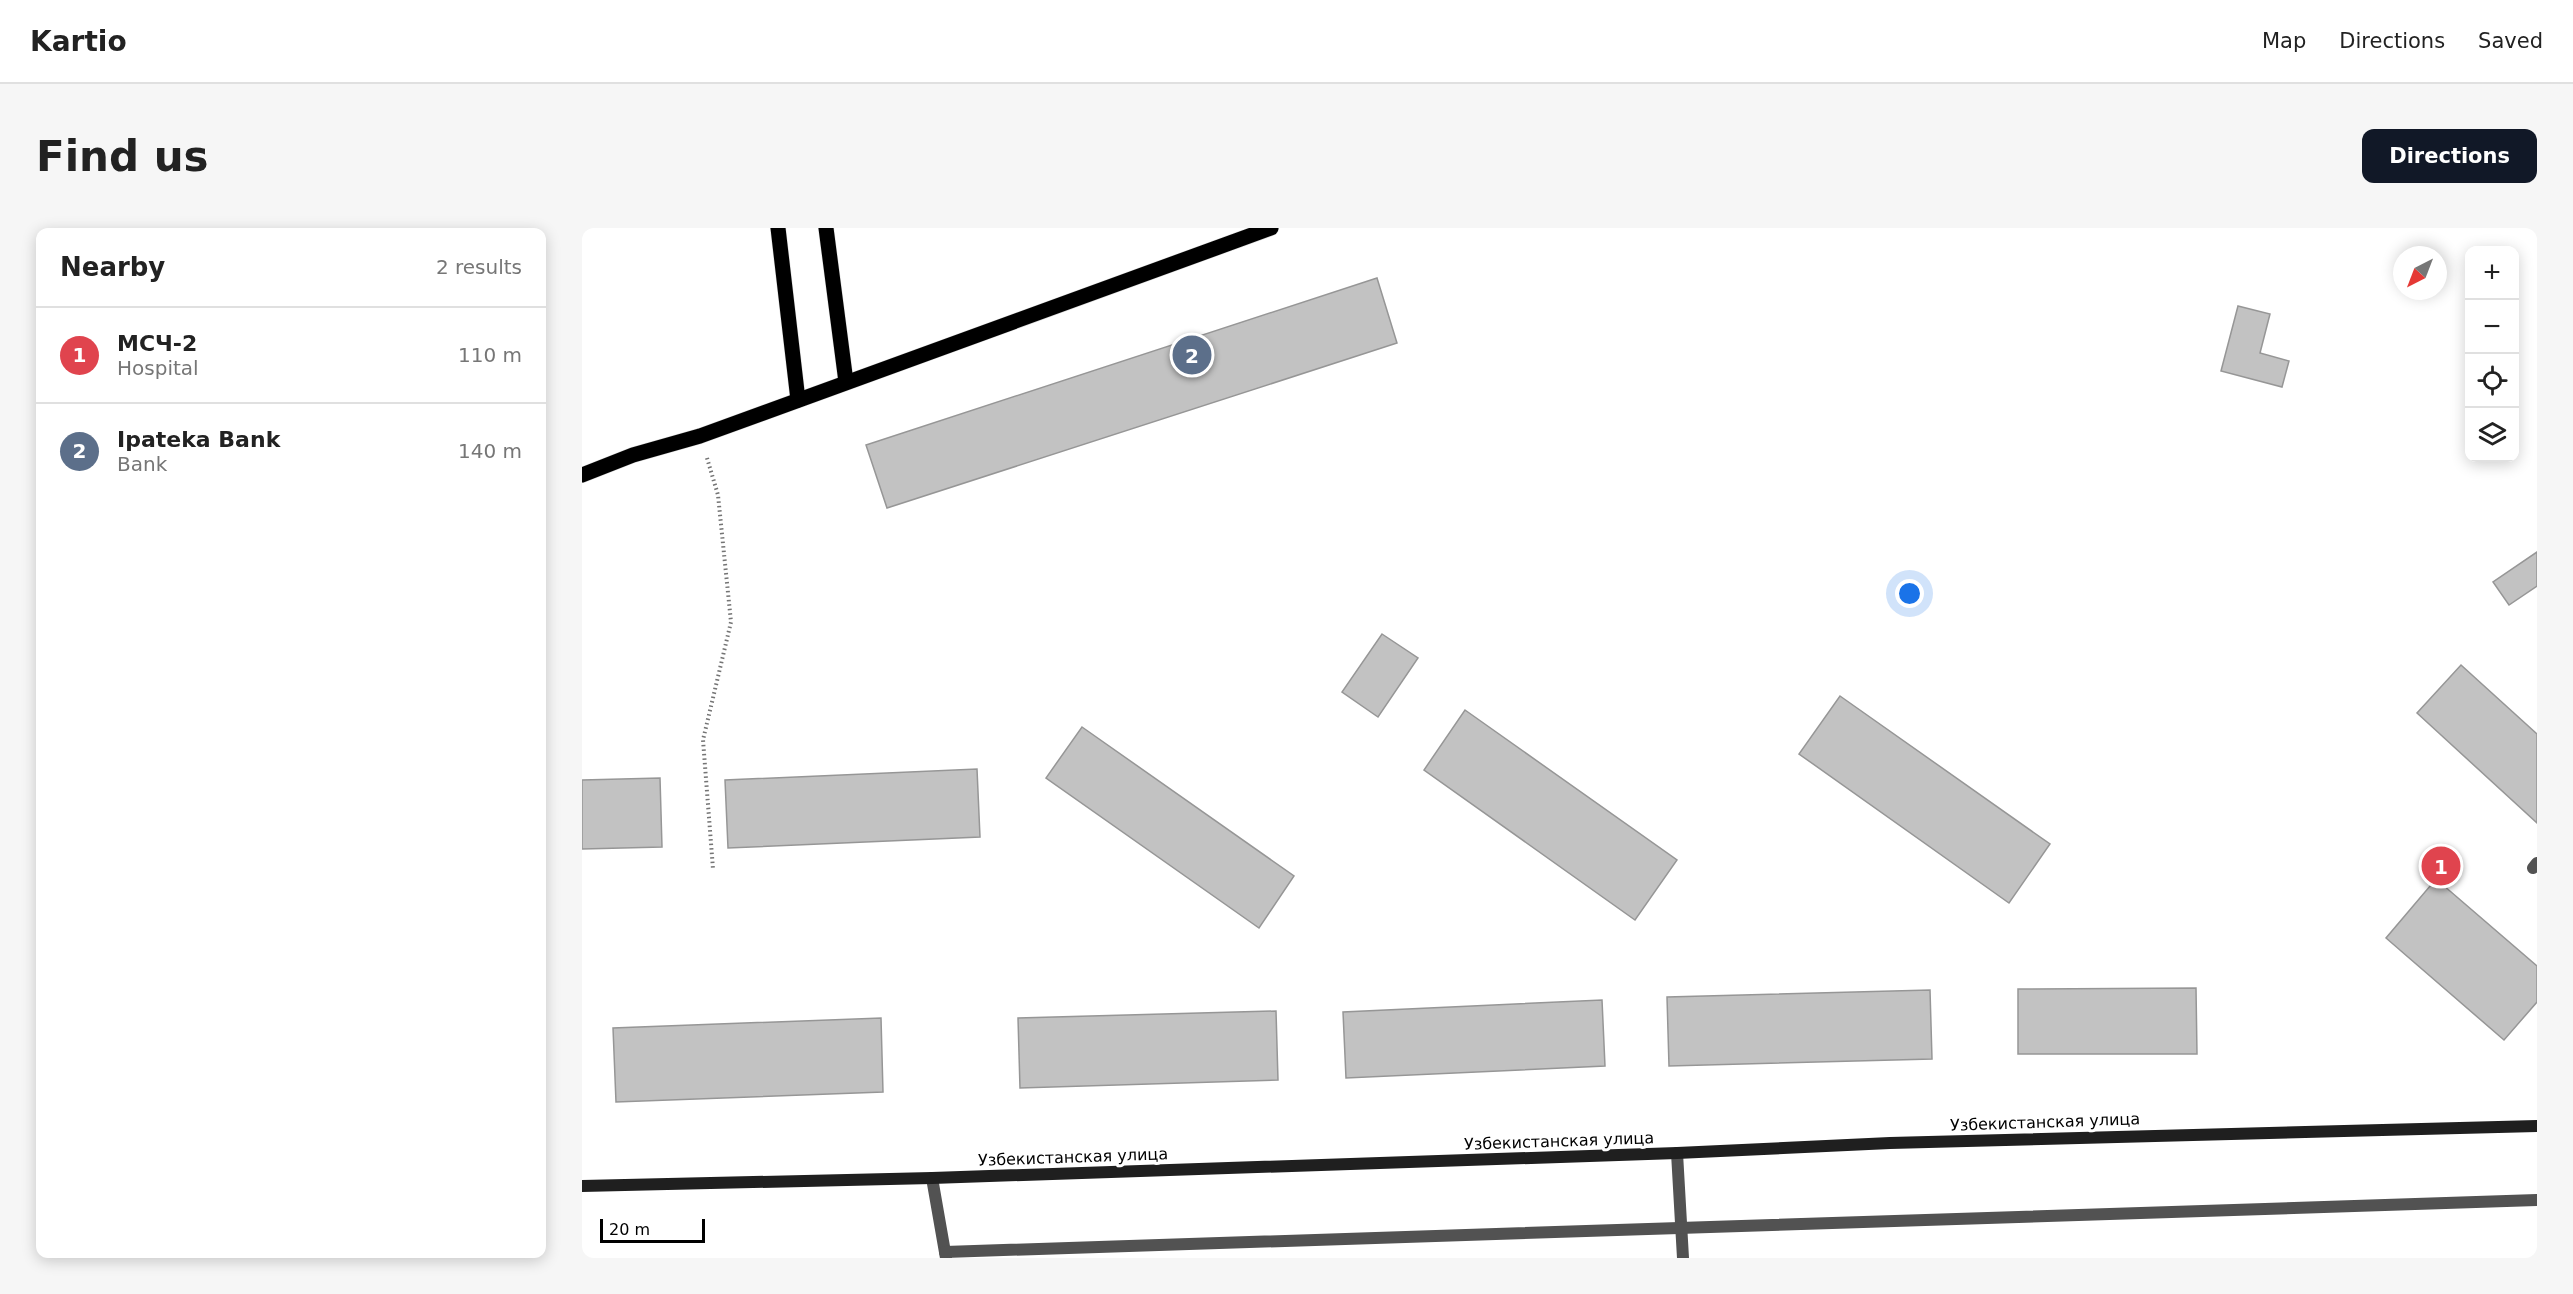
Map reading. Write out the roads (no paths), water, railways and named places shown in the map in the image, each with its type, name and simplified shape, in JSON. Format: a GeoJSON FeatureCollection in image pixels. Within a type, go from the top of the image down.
{"type":"FeatureCollection","features":[{"type":"Feature","properties":{"kind":"main road"},"geometry":{"type":"LineString","coordinates":[[778,228],[798,400]]}},
{"type":"Feature","properties":{"kind":"main road"},"geometry":{"type":"LineString","coordinates":[[826,228],[846,382]]}},
{"type":"Feature","properties":{"kind":"main road"},"geometry":{"type":"LineString","coordinates":[[582,475],[633,455],[700,436],[1271,228]]}},
{"type":"Feature","properties":{"kind":"main road","name":"Узбекистанская улица"},"geometry":{"type":"LineString","coordinates":[[582,1186],[932,1178],[1677,1153],[1890,1143],[2537,1126]]}},
{"type":"Feature","properties":{"kind":"lane"},"geometry":{"type":"LineString","coordinates":[[1677,1153],[1683,1258]]}},
{"type":"Feature","properties":{"kind":"lane"},"geometry":{"type":"LineString","coordinates":[[932,1178],[945,1255],[2537,1200]]}},
{"type":"Feature","properties":{"kind":"place","name":"Ipateka Bank"},"geometry":{"type":"Point","coordinates":[1192,355]}},
{"type":"Feature","properties":{"kind":"place","name":"МСЧ-2"},"geometry":{"type":"Point","coordinates":[2441,866]}}]}
